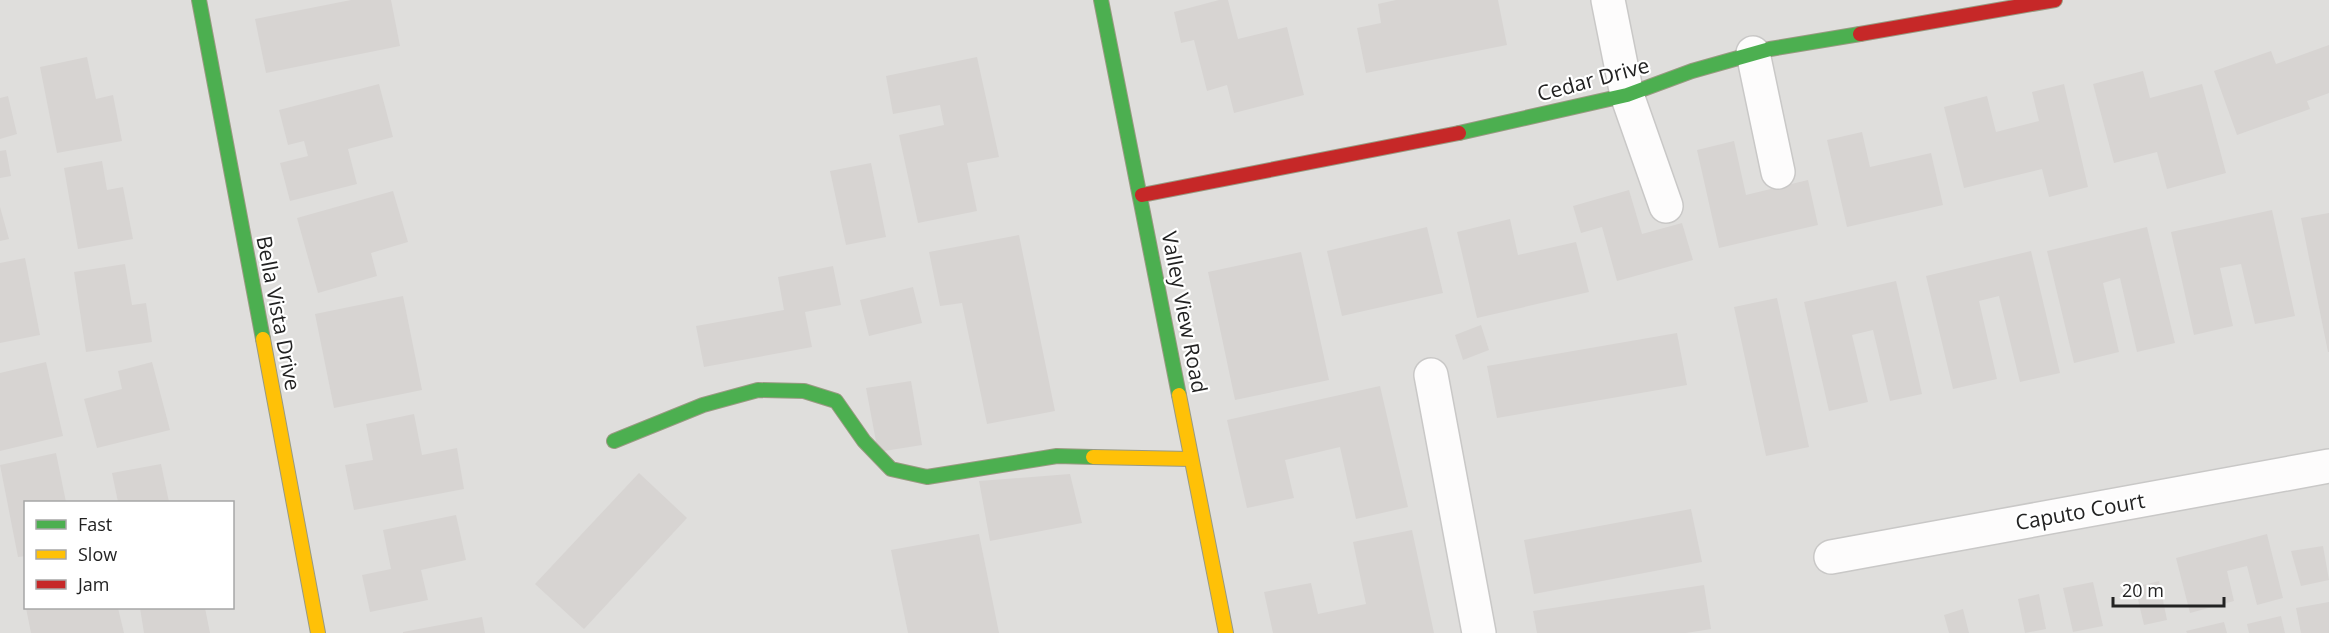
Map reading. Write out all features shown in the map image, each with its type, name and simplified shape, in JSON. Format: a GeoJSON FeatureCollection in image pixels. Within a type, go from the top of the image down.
{"type":"FeatureCollection","features":[{"type":"Feature","properties":{"kind":"street","name":"Bella Vista Drive"},"geometry":{"type":"LineString","coordinates":[[199,0],[318,633]]}},
{"type":"Feature","properties":{"kind":"street","name":"Valley View Road"},"geometry":{"type":"LineString","coordinates":[[1101,0],[1142,195],[1226,633]]}},
{"type":"Feature","properties":{"kind":"street"},"geometry":{"type":"LineString","coordinates":[[1608,0],[1627,95],[1666,206]]}},
{"type":"Feature","properties":{"kind":"street","name":"Cedar Drive"},"geometry":{"type":"LineString","coordinates":[[1142,195],[1420,142],[1627,95],[1692,71],[1753,53],[2055,0]]}},
{"type":"Feature","properties":{"kind":"street"},"geometry":{"type":"LineString","coordinates":[[1753,53],[1778,172]]}},
{"type":"Feature","properties":{"kind":"street"},"geometry":{"type":"LineString","coordinates":[[1431,375],[1479,633]]}},
{"type":"Feature","properties":{"kind":"street"},"geometry":{"type":"LineString","coordinates":[[614,441],[703,405],[758,390],[781,390],[804,391],[836,401],[864,441],[891,469],[927,477],[1057,456],[1191,459]]}},
{"type":"Feature","properties":{"kind":"street","name":"Caputo Court"},"geometry":{"type":"LineString","coordinates":[[1831,557],[2329,466]]}},
{"type":"Feature","properties":{"kind":"shaded area"},"geometry":{"type":"Polygon","coordinates":[[[0,0],[2329,0],[2329,633],[0,633],[0,0]]]}},
{"type":"Feature","properties":{"kind":"building"},"geometry":{"type":"Polygon","coordinates":[[[351,0],[391,0],[400,46],[266,73],[255,19],[351,0]]]}},
{"type":"Feature","properties":{"kind":"building"},"geometry":{"type":"Polygon","coordinates":[[[1219,0],[1228,0],[1238,39],[1287,27],[1304,95],[1234,113],[1227,85],[1207,91],[1194,40],[1181,43],[1174,12],[1219,0]]]}},
{"type":"Feature","properties":{"kind":"building"},"geometry":{"type":"Polygon","coordinates":[[[1396,0],[1498,0],[1507,45],[1366,73],[1357,28],[1381,23],[1378,4],[1396,0]]]}},
{"type":"Feature","properties":{"kind":"building"},"geometry":{"type":"Polygon","coordinates":[[[2329,45],[2329,93],[2307,101],[2310,109],[2237,135],[2214,71],[2271,51],[2276,64],[2329,45]]]}},
{"type":"Feature","properties":{"kind":"building"},"geometry":{"type":"Polygon","coordinates":[[[87,57],[96,99],[113,95],[122,141],[57,153],[40,67],[87,57]]]}},
{"type":"Feature","properties":{"kind":"building"},"geometry":{"type":"Polygon","coordinates":[[[977,57],[999,157],[967,163],[977,211],[918,223],[899,135],[944,125],[940,105],[893,114],[886,76],[977,57]]]}},
{"type":"Feature","properties":{"kind":"building"},"geometry":{"type":"Polygon","coordinates":[[[2143,71],[2150,98],[2202,84],[2226,173],[2167,189],[2157,152],[2114,163],[2093,84],[2143,71]]]}},
{"type":"Feature","properties":{"kind":"building"},"geometry":{"type":"Polygon","coordinates":[[[379,84],[393,137],[348,149],[357,184],[290,201],[280,163],[308,156],[304,141],[288,145],[279,110],[379,84]]]}},
{"type":"Feature","properties":{"kind":"building"},"geometry":{"type":"Polygon","coordinates":[[[2064,84],[2088,187],[2049,197],[2042,169],[1964,188],[1944,107],[1987,96],[1996,132],[2039,121],[2032,92],[2064,84]]]}},
{"type":"Feature","properties":{"kind":"building"},"geometry":{"type":"Polygon","coordinates":[[[8,96],[17,134],[0,139],[0,98],[8,96]]]}},
{"type":"Feature","properties":{"kind":"building"},"geometry":{"type":"Polygon","coordinates":[[[1862,132],[1870,167],[1931,153],[1943,205],[1847,227],[1827,140],[1862,132]]]}},
{"type":"Feature","properties":{"kind":"building"},"geometry":{"type":"Polygon","coordinates":[[[1734,141],[1746,195],[1808,180],[1818,225],[1719,248],[1697,150],[1734,141]]]}},
{"type":"Feature","properties":{"kind":"building"},"geometry":{"type":"Polygon","coordinates":[[[6,150],[11,176],[0,178],[0,151],[6,150]]]}},
{"type":"Feature","properties":{"kind":"building"},"geometry":{"type":"Polygon","coordinates":[[[102,161],[107,190],[123,187],[133,239],[78,249],[64,168],[102,161]]]}},
{"type":"Feature","properties":{"kind":"building"},"geometry":{"type":"Polygon","coordinates":[[[871,163],[886,237],[846,245],[830,171],[871,163]]]}},
{"type":"Feature","properties":{"kind":"building"},"geometry":{"type":"Polygon","coordinates":[[[1629,190],[1642,234],[1682,223],[1693,260],[1617,281],[1602,227],[1581,233],[1573,206],[1629,190]]]}},
{"type":"Feature","properties":{"kind":"building"},"geometry":{"type":"Polygon","coordinates":[[[393,191],[408,242],[371,253],[377,276],[318,293],[297,218],[393,191]]]}},
{"type":"Feature","properties":{"kind":"building"},"geometry":{"type":"Polygon","coordinates":[[[0,207],[9,239],[0,241],[0,207]]]}},
{"type":"Feature","properties":{"kind":"building"},"geometry":{"type":"Polygon","coordinates":[[[2272,210],[2295,316],[2255,324],[2241,264],[2220,268],[2233,326],[2194,335],[2171,232],[2272,210]]]}},
{"type":"Feature","properties":{"kind":"building"},"geometry":{"type":"Polygon","coordinates":[[[2329,213],[2329,352],[2328,352],[2301,218],[2329,213]]]}},
{"type":"Feature","properties":{"kind":"building"},"geometry":{"type":"Polygon","coordinates":[[[1510,219],[1518,255],[1576,242],[1589,292],[1477,318],[1457,232],[1510,219]]]}},
{"type":"Feature","properties":{"kind":"building"},"geometry":{"type":"Polygon","coordinates":[[[1427,227],[1443,293],[1342,316],[1327,251],[1427,227]]]}},
{"type":"Feature","properties":{"kind":"building"},"geometry":{"type":"Polygon","coordinates":[[[2147,227],[2175,343],[2137,352],[2120,278],[2103,283],[2119,352],[2074,363],[2047,251],[2147,227]]]}},
{"type":"Feature","properties":{"kind":"building"},"geometry":{"type":"Polygon","coordinates":[[[1019,235],[1055,411],[987,424],[962,303],[940,306],[929,252],[1019,235]]]}},
{"type":"Feature","properties":{"kind":"building"},"geometry":{"type":"Polygon","coordinates":[[[2031,251],[2060,373],[2020,382],[1999,296],[1979,301],[1997,379],[1953,389],[1926,276],[2031,251]]]}},
{"type":"Feature","properties":{"kind":"building"},"geometry":{"type":"Polygon","coordinates":[[[1301,252],[1329,380],[1235,400],[1208,272],[1301,252]]]}},
{"type":"Feature","properties":{"kind":"building"},"geometry":{"type":"Polygon","coordinates":[[[25,258],[40,335],[0,343],[0,263],[25,258]]]}},
{"type":"Feature","properties":{"kind":"building"},"geometry":{"type":"Polygon","coordinates":[[[125,264],[132,305],[146,303],[152,342],[86,352],[74,272],[125,264]]]}},
{"type":"Feature","properties":{"kind":"building"},"geometry":{"type":"Polygon","coordinates":[[[833,266],[841,305],[805,312],[812,347],[704,367],[696,326],[784,310],[778,277],[833,266]]]}},
{"type":"Feature","properties":{"kind":"building"},"geometry":{"type":"Polygon","coordinates":[[[1896,281],[1922,394],[1890,401],[1873,330],[1852,335],[1868,402],[1829,411],[1804,302],[1896,281]]]}},
{"type":"Feature","properties":{"kind":"building"},"geometry":{"type":"Polygon","coordinates":[[[913,287],[922,323],[869,336],[860,300],[913,287]]]}},
{"type":"Feature","properties":{"kind":"building"},"geometry":{"type":"Polygon","coordinates":[[[403,296],[422,390],[334,408],[315,314],[403,296]]]}},
{"type":"Feature","properties":{"kind":"building"},"geometry":{"type":"Polygon","coordinates":[[[1777,298],[1809,447],[1766,456],[1734,307],[1777,298]]]}},
{"type":"Feature","properties":{"kind":"building"},"geometry":{"type":"Polygon","coordinates":[[[1481,325],[1489,350],[1463,360],[1455,335],[1481,325]]]}},
{"type":"Feature","properties":{"kind":"building"},"geometry":{"type":"Polygon","coordinates":[[[1677,333],[1687,385],[1497,418],[1487,366],[1677,333]]]}},
{"type":"Feature","properties":{"kind":"building"},"geometry":{"type":"Polygon","coordinates":[[[46,362],[63,436],[0,451],[0,373],[46,362]]]}},
{"type":"Feature","properties":{"kind":"building"},"geometry":{"type":"Polygon","coordinates":[[[152,362],[170,430],[97,448],[84,399],[122,389],[118,371],[152,362]]]}},
{"type":"Feature","properties":{"kind":"building"},"geometry":{"type":"Polygon","coordinates":[[[911,381],[922,445],[878,452],[866,388],[911,381]]]}},
{"type":"Feature","properties":{"kind":"building"},"geometry":{"type":"Polygon","coordinates":[[[1380,386],[1408,507],[1356,519],[1340,447],[1285,460],[1294,498],[1247,508],[1227,420],[1380,386]]]}},
{"type":"Feature","properties":{"kind":"building"},"geometry":{"type":"Polygon","coordinates":[[[414,414],[422,455],[457,448],[464,489],[354,510],[345,465],[373,460],[366,424],[414,414]]]}},
{"type":"Feature","properties":{"kind":"building"},"geometry":{"type":"Polygon","coordinates":[[[56,453],[66,501],[24,501],[24,556],[18,557],[0,465],[56,453]]]}},
{"type":"Feature","properties":{"kind":"building"},"geometry":{"type":"Polygon","coordinates":[[[161,464],[169,501],[118,501],[112,473],[161,464]]]}},
{"type":"Feature","properties":{"kind":"building"},"geometry":{"type":"Polygon","coordinates":[[[639,473],[687,518],[584,629],[535,584],[639,473]]]}},
{"type":"Feature","properties":{"kind":"building"},"geometry":{"type":"Polygon","coordinates":[[[1070,474],[1082,523],[990,541],[979,481],[1070,474]]]}},
{"type":"Feature","properties":{"kind":"building"},"geometry":{"type":"Polygon","coordinates":[[[1691,509],[1702,562],[1534,594],[1524,540],[1691,509]]]}},
{"type":"Feature","properties":{"kind":"building"},"geometry":{"type":"Polygon","coordinates":[[[456,515],[466,560],[421,570],[428,600],[370,612],[362,575],[391,569],[383,530],[456,515]]]}},
{"type":"Feature","properties":{"kind":"building"},"geometry":{"type":"Polygon","coordinates":[[[1412,530],[1434,633],[1273,633],[1264,592],[1311,583],[1318,614],[1366,604],[1353,542],[1412,530]]]}},
{"type":"Feature","properties":{"kind":"building"},"geometry":{"type":"Polygon","coordinates":[[[979,534],[999,633],[908,633],[891,550],[979,534]]]}},
{"type":"Feature","properties":{"kind":"building"},"geometry":{"type":"Polygon","coordinates":[[[2267,534],[2283,598],[2257,605],[2247,566],[2227,571],[2234,601],[2190,613],[2176,558],[2267,534]]]}},
{"type":"Feature","properties":{"kind":"building"},"geometry":{"type":"Polygon","coordinates":[[[2323,546],[2329,580],[2301,586],[2291,551],[2323,546]]]}},
{"type":"Feature","properties":{"kind":"building"},"geometry":{"type":"Polygon","coordinates":[[[2159,581],[2167,620],[2144,625],[2135,587],[2159,581]]]}},
{"type":"Feature","properties":{"kind":"building"},"geometry":{"type":"Polygon","coordinates":[[[2093,582],[2103,626],[2073,632],[2063,588],[2093,582]]]}},
{"type":"Feature","properties":{"kind":"building"},"geometry":{"type":"Polygon","coordinates":[[[1704,585],[1711,629],[1686,633],[1537,633],[1533,611],[1704,585]]]}},
{"type":"Feature","properties":{"kind":"building"},"geometry":{"type":"Polygon","coordinates":[[[2039,594],[2046,629],[2025,633],[2018,599],[2039,594]]]}},
{"type":"Feature","properties":{"kind":"building"},"geometry":{"type":"Polygon","coordinates":[[[2329,602],[2329,633],[2301,633],[2296,608],[2329,602]]]}},
{"type":"Feature","properties":{"kind":"building"},"geometry":{"type":"Polygon","coordinates":[[[26,609],[118,609],[124,633],[31,633],[26,609]]]}},
{"type":"Feature","properties":{"kind":"building"},"geometry":{"type":"Polygon","coordinates":[[[140,609],[205,609],[210,633],[144,633],[140,609]]]}},
{"type":"Feature","properties":{"kind":"building"},"geometry":{"type":"Polygon","coordinates":[[[1963,609],[1969,633],[1949,633],[1944,615],[1963,609]]]}},
{"type":"Feature","properties":{"kind":"building"},"geometry":{"type":"Polygon","coordinates":[[[2281,616],[2285,633],[2249,633],[2247,624],[2281,616]]]}},
{"type":"Feature","properties":{"kind":"building"},"geometry":{"type":"Polygon","coordinates":[[[482,617],[485,633],[403,633],[403,632],[482,617]]]}},
{"type":"Feature","properties":{"kind":"building"},"geometry":{"type":"Polygon","coordinates":[[[2224,622],[2227,633],[2187,633],[2186,631],[2224,622]]]}},
{"type":"Feature","properties":{"kind":"traffic: fast"},"geometry":{"type":"LineString","coordinates":[[199,0],[263,339]]}},
{"type":"Feature","properties":{"kind":"traffic: fast"},"geometry":{"type":"LineString","coordinates":[[1101,0],[1179,395]]}},
{"type":"Feature","properties":{"kind":"traffic: fast"},"geometry":{"type":"LineString","coordinates":[[1459,133],[1627,95],[1692,71],[1770,49],[1860,34]]}},
{"type":"Feature","properties":{"kind":"traffic: fast"},"geometry":{"type":"LineString","coordinates":[[614,441],[703,405],[758,390],[804,391],[836,401],[864,441],[891,469],[927,477],[1057,456],[1093,457]]}},
{"type":"Feature","properties":{"kind":"traffic: slow"},"geometry":{"type":"LineString","coordinates":[[263,339],[318,633]]}},
{"type":"Feature","properties":{"kind":"traffic: slow"},"geometry":{"type":"LineString","coordinates":[[1179,395],[1226,633]]}},
{"type":"Feature","properties":{"kind":"traffic: slow"},"geometry":{"type":"LineString","coordinates":[[1093,457],[1191,459]]}},
{"type":"Feature","properties":{"kind":"traffic: jam"},"geometry":{"type":"LineString","coordinates":[[1860,34],[2055,0]]}},
{"type":"Feature","properties":{"kind":"traffic: jam"},"geometry":{"type":"LineString","coordinates":[[1142,195],[1459,133]]}}]}
